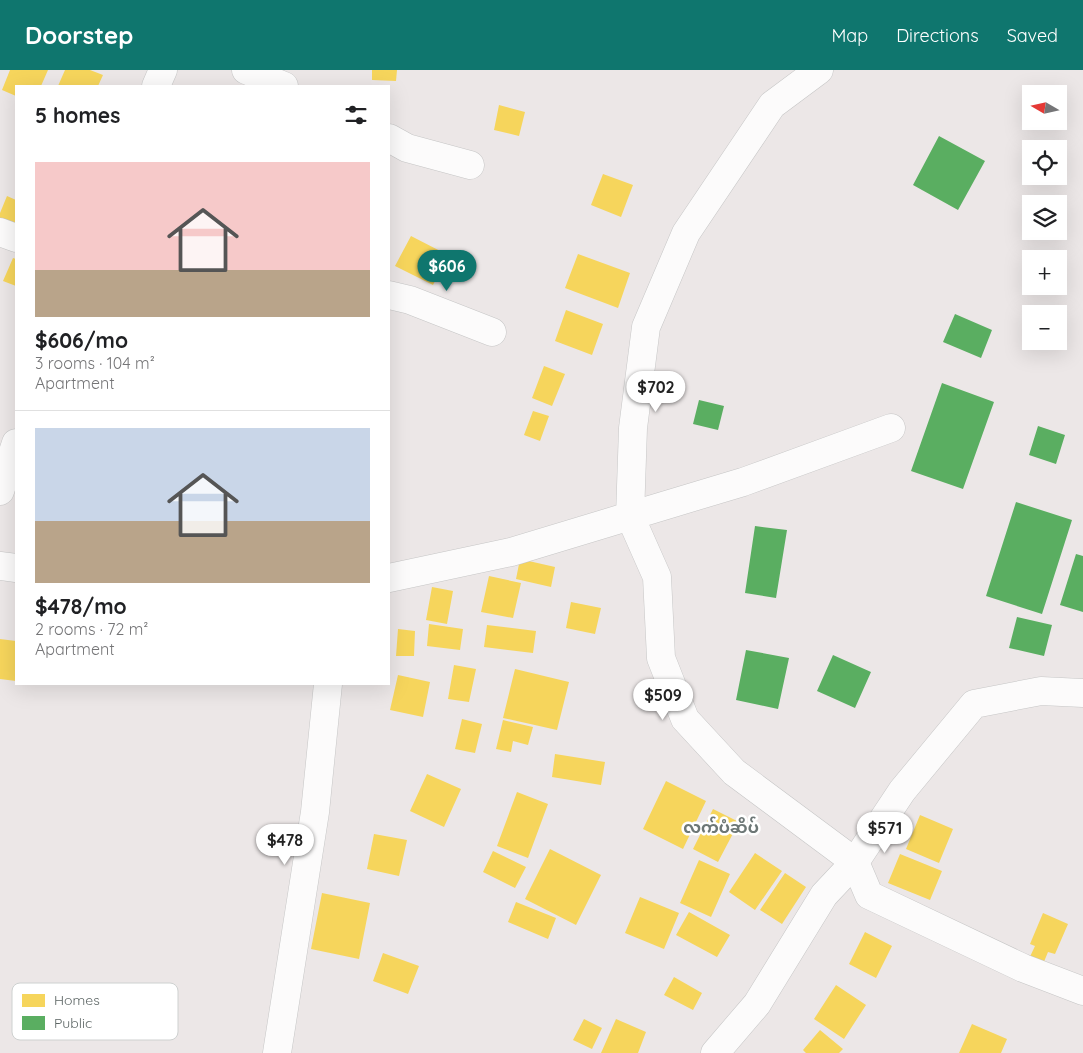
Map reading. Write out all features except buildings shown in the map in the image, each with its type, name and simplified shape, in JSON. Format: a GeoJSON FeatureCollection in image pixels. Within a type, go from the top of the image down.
{"type":"FeatureCollection","features":[{"type":"Feature","properties":{"kind":"street"},"geometry":{"type":"LineString","coordinates":[[156,85],[163,70]]}},
{"type":"Feature","properties":{"kind":"street"},"geometry":{"type":"LineString","coordinates":[[246,70],[282,85]]}},
{"type":"Feature","properties":{"kind":"street"},"geometry":{"type":"LineString","coordinates":[[819,70],[772,105],[686,233],[646,327],[633,428],[630,516],[657,577],[661,658],[685,719],[734,772],[854,862],[869,895],[1023,968],[1083,991]]}},
{"type":"Feature","properties":{"kind":"street"},"geometry":{"type":"LineString","coordinates":[[390,139],[407,148],[470,164]]}},
{"type":"Feature","properties":{"kind":"street"},"geometry":{"type":"LineString","coordinates":[[0,232],[15,238]]}},
{"type":"Feature","properties":{"kind":"street"},"geometry":{"type":"LineString","coordinates":[[390,295],[410,300],[492,332]]}},
{"type":"Feature","properties":{"kind":"street"},"geometry":{"type":"LineString","coordinates":[[390,578],[511,552],[744,482],[891,428]]}},
{"type":"Feature","properties":{"kind":"street"},"geometry":{"type":"LineString","coordinates":[[0,491],[15,446]]}},
{"type":"Feature","properties":{"kind":"street"},"geometry":{"type":"LineString","coordinates":[[0,566],[15,568]]}},
{"type":"Feature","properties":{"kind":"street"},"geometry":{"type":"LineString","coordinates":[[277,1053],[315,812],[328,685]]}},
{"type":"Feature","properties":{"kind":"street"},"geometry":{"type":"LineString","coordinates":[[715,1053],[757,1004],[824,895],[854,862],[902,791],[974,704],[1041,691],[1083,693]]}},
{"type":"Feature","properties":{"kind":"district","name":"လက်ပံဆိပ်"},"geometry":{"type":"Point","coordinates":[721,827]}}]}
